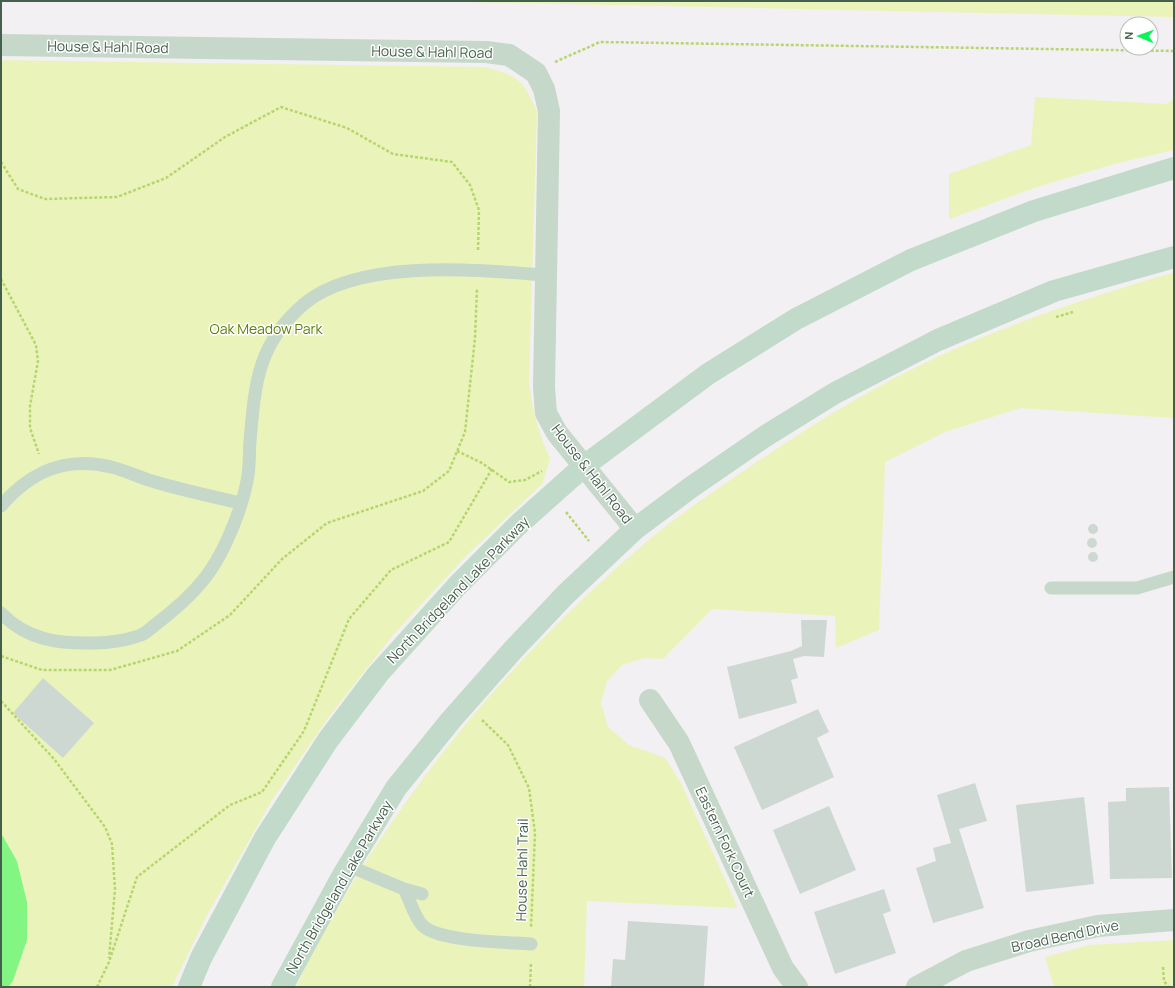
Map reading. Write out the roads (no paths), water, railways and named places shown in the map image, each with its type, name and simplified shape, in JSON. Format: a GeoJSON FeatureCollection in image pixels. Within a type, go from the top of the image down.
{"type":"FeatureCollection","features":[{"type":"Feature","properties":{"kind":"main road","name":"North Bridgeland Lake Parkway"},"geometry":{"type":"LineString","coordinates":[[188,987],[201,958],[265,838],[328,740],[378,674],[458,586],[519,524],[584,466],[708,374],[796,319],[911,260],[1034,211],[1174,168]]}},
{"type":"Feature","properties":{"kind":"main road","name":"North Bridgeland Lake Parkway"},"geometry":{"type":"LineString","coordinates":[[282,987],[349,866],[396,788],[451,720],[566,594],[635,530],[690,488],[764,437],[835,393],[938,340],[1054,291],[1174,257]]}},
{"type":"Feature","properties":{"kind":"street","name":"House & Hahl Road"},"geometry":{"type":"LineString","coordinates":[[1,46],[486,52],[509,55],[536,73],[544,89],[549,111],[545,275],[544,387],[546,413],[557,433],[635,530]]}},
{"type":"Feature","properties":{"kind":"street","name":"Eastern Fork Court"},"geometry":{"type":"LineString","coordinates":[[650,700],[680,743],[783,968],[797,987]]}},
{"type":"Feature","properties":{"kind":"street","name":"Broad Bend Drive"},"geometry":{"type":"LineString","coordinates":[[917,987],[966,961],[1029,941],[1098,926],[1174,920]]}},
{"type":"Feature","properties":{"kind":"lane"},"geometry":{"type":"LineString","coordinates":[[1,612],[22,630],[47,641],[106,643],[142,634],[177,608],[210,571],[232,529],[247,480],[254,389],[262,363],[275,335],[288,318],[306,302],[334,286],[360,278],[384,274],[477,270],[545,275]]}},
{"type":"Feature","properties":{"kind":"lane"},"geometry":{"type":"LineString","coordinates":[[1,506],[10,496],[34,477],[56,466],[79,463],[111,467],[152,481],[240,503]]}},
{"type":"Feature","properties":{"kind":"lane"},"geometry":{"type":"LineString","coordinates":[[1051,588],[1137,588],[1174,577]]}},
{"type":"Feature","properties":{"kind":"lane"},"geometry":{"type":"LineString","coordinates":[[349,866],[404,889],[422,894]]}},
{"type":"Feature","properties":{"kind":"lane"},"geometry":{"type":"LineString","coordinates":[[404,889],[422,925],[430,931],[444,937],[531,944]]}},
{"type":"Feature","properties":{"kind":"park label","name":"Oak Meadow Park"},"geometry":{"type":"Point","coordinates":[266,329]}}]}
